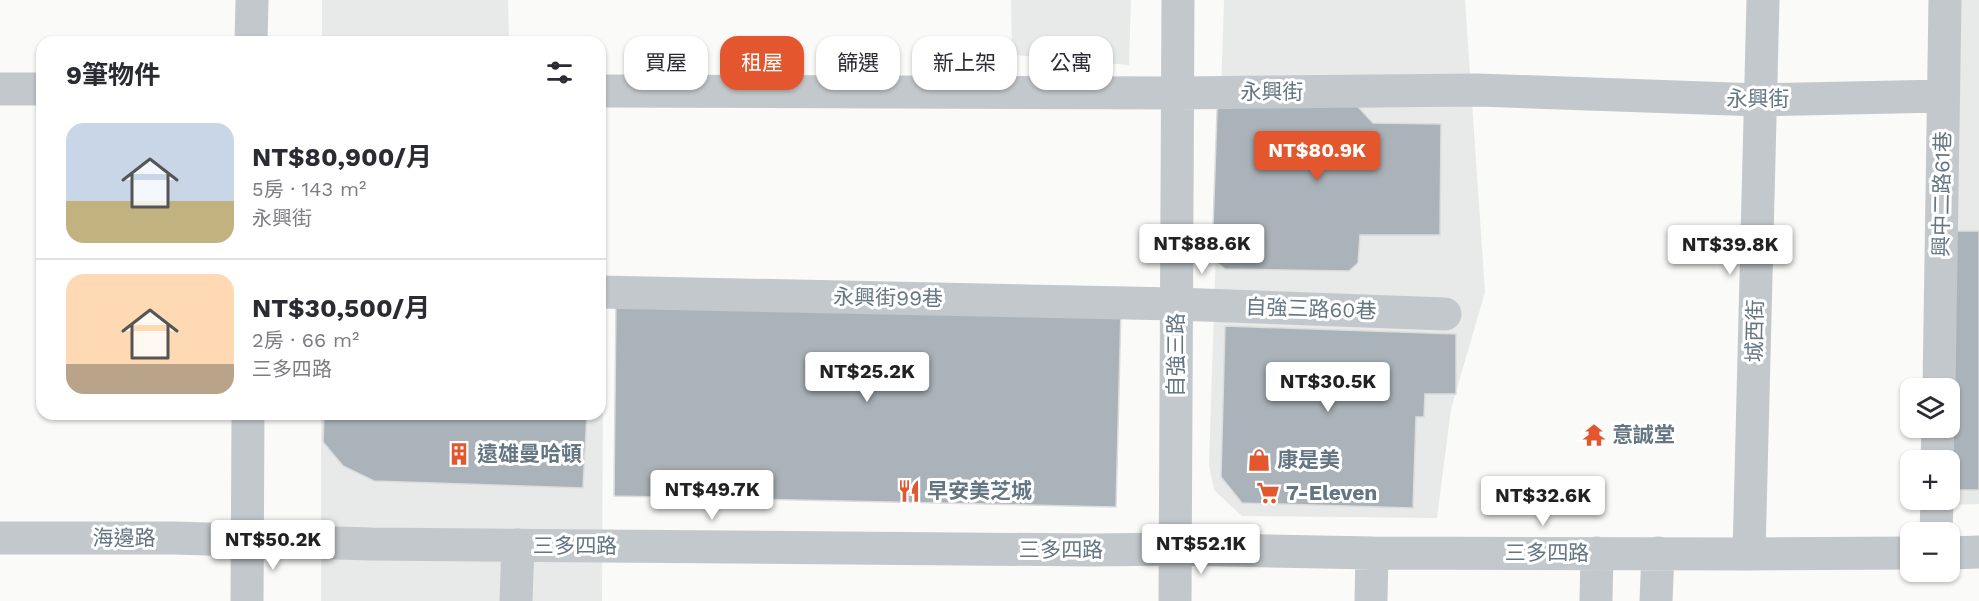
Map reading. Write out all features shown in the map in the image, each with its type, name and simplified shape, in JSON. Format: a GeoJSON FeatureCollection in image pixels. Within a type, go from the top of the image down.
{"type":"FeatureCollection","features":[{"type":"Feature","properties":{"kind":"street"},"geometry":{"type":"LineString","coordinates":[[251,36],[252,0]]}},
{"type":"Feature","properties":{"kind":"street","name":"自強三路"},"geometry":{"type":"LineString","coordinates":[[1174,601],[1178,0]]}},
{"type":"Feature","properties":{"kind":"street","name":"城西街"},"geometry":{"type":"LineString","coordinates":[[1749,554],[1763,0]]}},
{"type":"Feature","properties":{"kind":"street","name":"興中二路61巷"},"geometry":{"type":"LineString","coordinates":[[1939,378],[1945,0]]}},
{"type":"Feature","properties":{"kind":"street"},"geometry":{"type":"LineString","coordinates":[[0,89],[36,89]]}},
{"type":"Feature","properties":{"kind":"street","name":"永興街"},"geometry":{"type":"LineString","coordinates":[[606,91],[1177,93],[1478,90],[1760,100],[1943,96]]}},
{"type":"Feature","properties":{"kind":"street","name":"永興街99巷"},"geometry":{"type":"LineString","coordinates":[[606,291],[1176,304]]}},
{"type":"Feature","properties":{"kind":"street","name":"自強三路60巷"},"geometry":{"type":"LineString","coordinates":[[1176,304],[1445,314]]}},
{"type":"Feature","properties":{"kind":"street"},"geometry":{"type":"LineString","coordinates":[[247,601],[248,420]]}},
{"type":"Feature","properties":{"kind":"street","name":"海邊路"},"geometry":{"type":"LineString","coordinates":[[0,538],[247,540]]}},
{"type":"Feature","properties":{"kind":"street","name":"三多四路"},"geometry":{"type":"LineString","coordinates":[[247,540],[353,544],[1176,549],[1372,553],[1900,553]]}},
{"type":"Feature","properties":{"kind":"street"},"geometry":{"type":"LineString","coordinates":[[516,601],[518,545]]}},
{"type":"Feature","properties":{"kind":"street"},"geometry":{"type":"LineString","coordinates":[[1960,553],[1979,552]]}},
{"type":"Feature","properties":{"kind":"street"},"geometry":{"type":"LineString","coordinates":[[1371,601],[1372,553]]}},
{"type":"Feature","properties":{"kind":"street"},"geometry":{"type":"LineString","coordinates":[[1596,601],[1597,553]]}},
{"type":"Feature","properties":{"kind":"street"},"geometry":{"type":"LineString","coordinates":[[1656,601],[1658,553]]}},
{"type":"Feature","properties":{"kind":"shaded area"},"geometry":{"type":"Polygon","coordinates":[[[322,0],[508,0],[509,36],[322,36],[322,0]]]}},
{"type":"Feature","properties":{"kind":"shaded area"},"geometry":{"type":"Polygon","coordinates":[[[1011,0],[1131,0],[1129,65],[1113,64],[1113,36],[1029,36],[1029,56],[1017,55],[1017,36],[1012,36],[1011,0]]]}},
{"type":"Feature","properties":{"kind":"shaded area"},"geometry":{"type":"Polygon","coordinates":[[[1224,0],[1465,0],[1485,292],[1451,409],[1437,518],[1242,516],[1214,490],[1209,465],[1224,0]]]}},
{"type":"Feature","properties":{"kind":"shaded area"},"geometry":{"type":"Polygon","coordinates":[[[1958,0],[1979,0],[1979,504],[1960,505],[1960,450],[1950,450],[1950,438],[1960,438],[1960,378],[1950,378],[1958,0]]]}},
{"type":"Feature","properties":{"kind":"shaded area"},"geometry":{"type":"Polygon","coordinates":[[[321,420],[603,420],[602,601],[321,601],[321,420]]]}},
{"type":"Feature","properties":{"kind":"building"},"geometry":{"type":"Polygon","coordinates":[[[1234,93],[1348,96],[1373,123],[1441,124],[1440,235],[1360,235],[1358,263],[1349,271],[1225,269],[1212,258],[1217,110],[1234,93]]]}},
{"type":"Feature","properties":{"kind":"building"},"geometry":{"type":"Polygon","coordinates":[[[1951,231],[1979,231],[1979,490],[1960,490],[1960,450],[1952,450],[1952,438],[1960,438],[1960,378],[1952,378],[1951,231]]]}},
{"type":"Feature","properties":{"kind":"building"},"geometry":{"type":"Polygon","coordinates":[[[616,300],[1121,309],[1116,507],[614,496],[616,300]]]}},
{"type":"Feature","properties":{"kind":"building"},"geometry":{"type":"Polygon","coordinates":[[[1225,326],[1456,334],[1456,394],[1425,394],[1424,417],[1416,417],[1413,508],[1242,503],[1221,477],[1225,326]]]}},
{"type":"Feature","properties":{"kind":"building","name":"遠雄曼哈頓"},"geometry":{"type":"Polygon","coordinates":[[[324,420],[587,420],[583,488],[374,481],[343,466],[323,442],[324,420]]]}},
{"type":"Feature","properties":{"kind":"place","name":"意誠堂"},"geometry":{"type":"Point","coordinates":[1594,435]}},
{"type":"Feature","properties":{"kind":"place","name":"遠雄曼哈頓"},"geometry":{"type":"Point","coordinates":[459,454]}},
{"type":"Feature","properties":{"kind":"place","name":"康是美"},"geometry":{"type":"Point","coordinates":[1259,460]}},
{"type":"Feature","properties":{"kind":"place","name":"早安美芝城"},"geometry":{"type":"Point","coordinates":[909,491]}},
{"type":"Feature","properties":{"kind":"place","name":"7-Eleven"},"geometry":{"type":"Point","coordinates":[1268,493]}}]}
